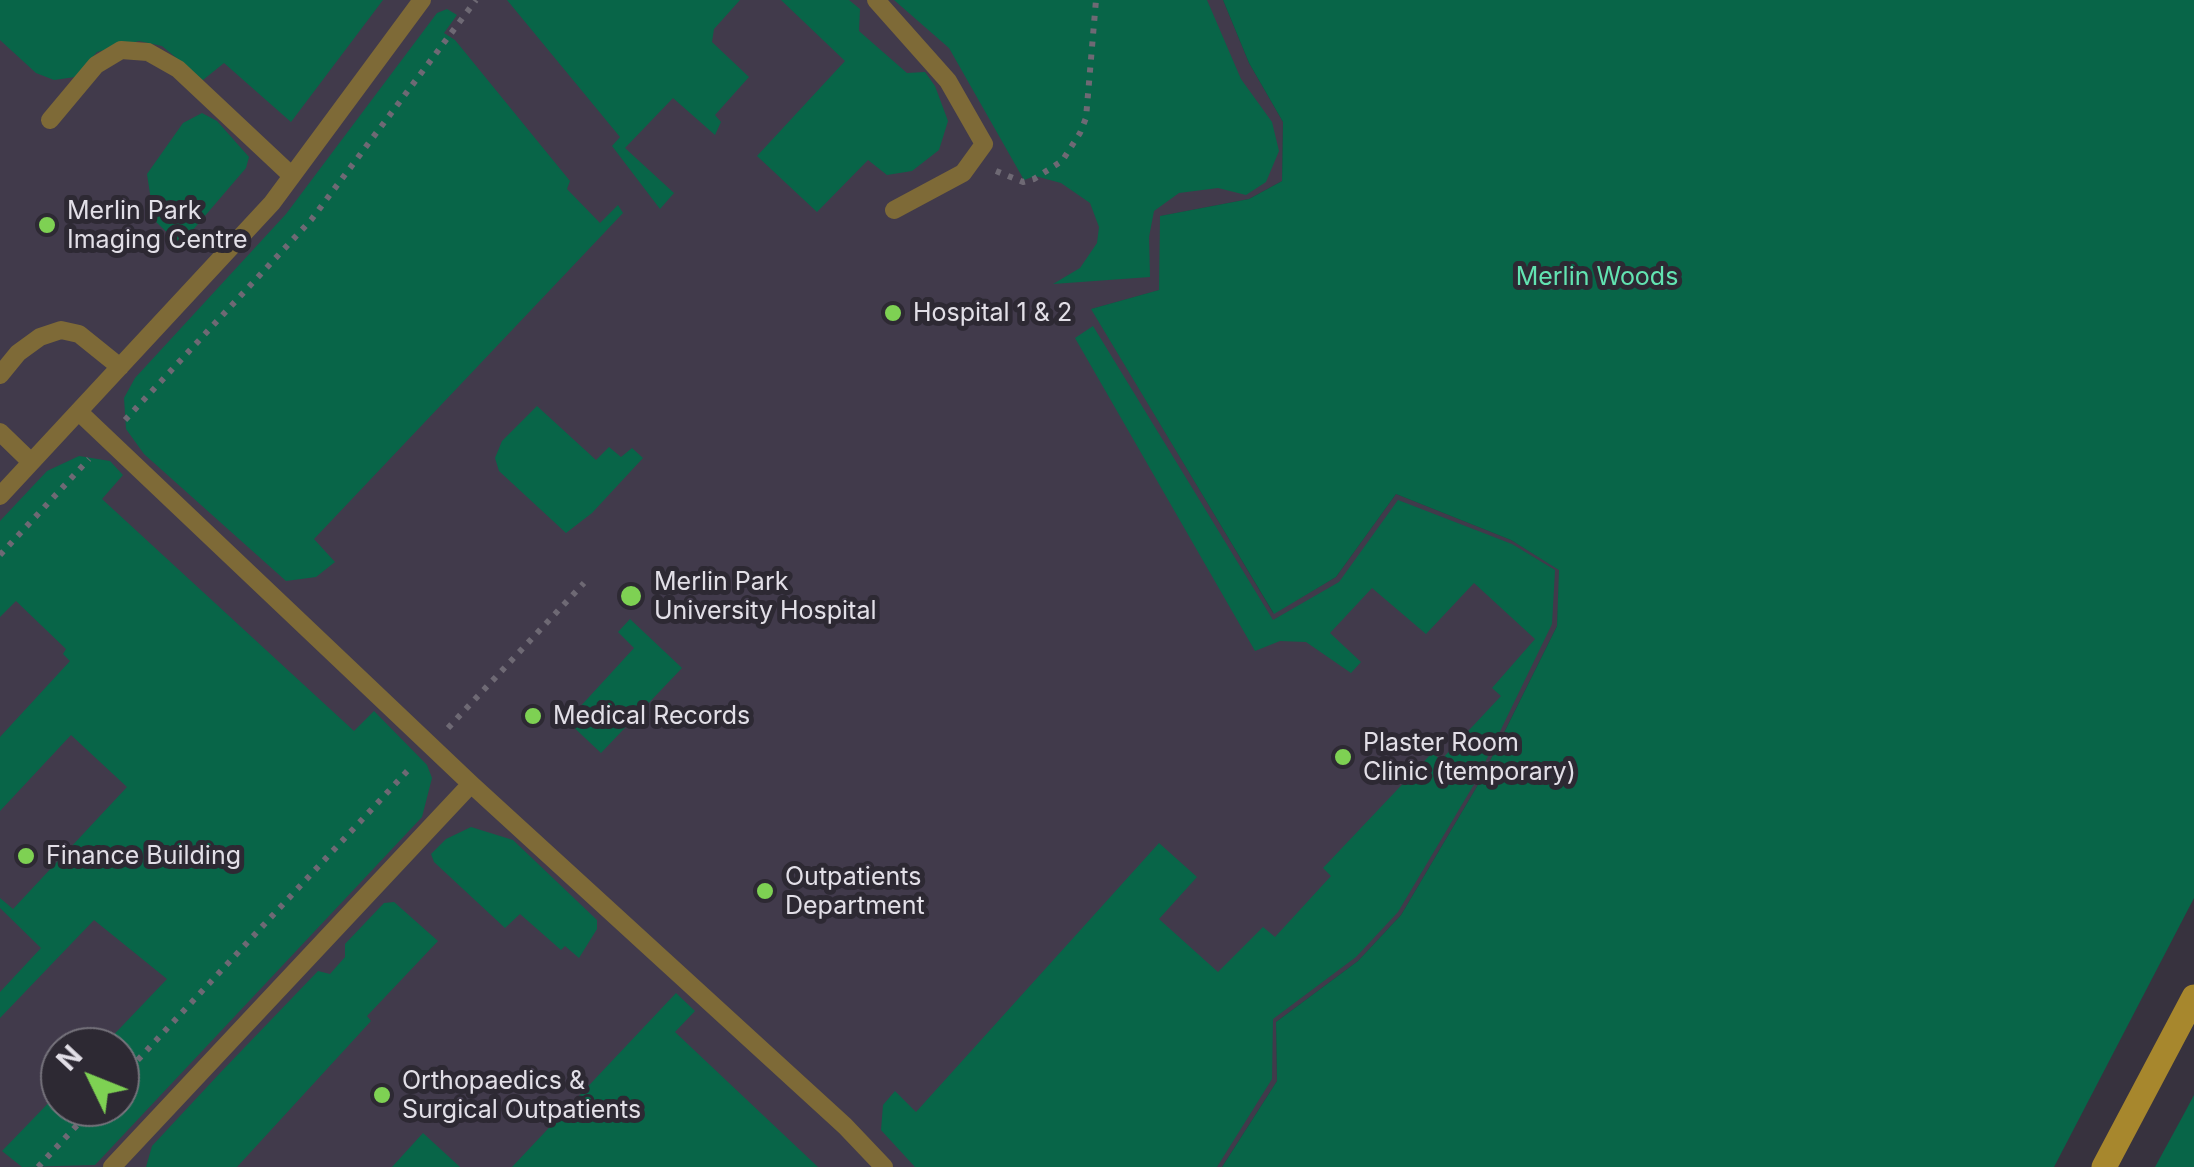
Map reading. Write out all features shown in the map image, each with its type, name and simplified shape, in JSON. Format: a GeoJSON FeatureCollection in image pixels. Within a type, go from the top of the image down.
{"type":"FeatureCollection","features":[{"type":"Feature","properties":{"kind":"main road"},"geometry":{"type":"LineString","coordinates":[[2104,1167],[2194,997]]}},
{"type":"Feature","properties":{"kind":"lane"},"geometry":{"type":"LineString","coordinates":[[0,496],[292,176],[422,0]]}},
{"type":"Feature","properties":{"kind":"lane"},"geometry":{"type":"LineString","coordinates":[[876,0],[948,81],[984,144],[963,173],[894,210]]}},
{"type":"Feature","properties":{"kind":"lane"},"geometry":{"type":"LineString","coordinates":[[50,120],[96,65],[121,50],[148,52],[178,69],[292,176]]}},
{"type":"Feature","properties":{"kind":"lane"},"geometry":{"type":"LineString","coordinates":[[0,375],[40,337],[61,330],[79,334],[120,367]]}},
{"type":"Feature","properties":{"kind":"lane"},"geometry":{"type":"LineString","coordinates":[[78,412],[430,746],[846,1126],[884,1167]]}},
{"type":"Feature","properties":{"kind":"lane"},"geometry":{"type":"LineString","coordinates":[[0,432],[31,462]]}},
{"type":"Feature","properties":{"kind":"lane"},"geometry":{"type":"LineString","coordinates":[[114,1166],[471,784]]}},
{"type":"Feature","properties":{"kind":"path"},"geometry":{"type":"LineString","coordinates":[[0,556],[310,220],[476,0]]}},
{"type":"Feature","properties":{"kind":"path"},"geometry":{"type":"LineString","coordinates":[[972,160],[1024,182],[1062,161],[1086,118],[1096,0]]}},
{"type":"Feature","properties":{"kind":"path"},"geometry":{"type":"LineString","coordinates":[[140,1058],[584,583]]}},
{"type":"Feature","properties":{"kind":"path"},"geometry":{"type":"LineString","coordinates":[[38,1167],[75,1127]]}},
{"type":"Feature","properties":{"kind":"shaded area","name":"Merlin Park University Hospital"},"geometry":{"type":"Polygon","coordinates":[[[0,0],[1223,0],[1249,63],[1283,122],[1282,181],[1249,199],[1161,216],[1160,290],[1092,309],[1273,613],[1336,577],[1396,494],[1511,540],[1560,569],[1557,626],[1479,783],[1401,915],[1358,961],[1276,1022],[1277,1081],[1222,1167],[0,1167],[0,0]]]}},
{"type":"Feature","properties":{"kind":"green space"},"geometry":{"type":"Polygon","coordinates":[[[0,0],[383,0],[291,122],[224,63],[203,80],[162,46],[139,41],[97,52],[75,77],[54,80],[36,73],[0,40],[0,0]]]}},
{"type":"Feature","properties":{"kind":"green space"},"geometry":{"type":"Polygon","coordinates":[[[507,0],[740,0],[714,29],[712,42],[749,77],[715,115],[721,122],[715,135],[673,98],[625,148],[674,193],[660,209],[612,146],[620,137],[507,0]]]}},
{"type":"Feature","properties":{"kind":"green space"},"geometry":{"type":"Polygon","coordinates":[[[781,0],[849,0],[860,9],[859,31],[907,73],[925,72],[935,86],[948,121],[939,150],[912,171],[887,175],[868,160],[817,212],[757,156],[845,61],[781,0]]]}},
{"type":"Feature","properties":{"kind":"green space"},"geometry":{"type":"Polygon","coordinates":[[[894,0],[1207,0],[1241,79],[1272,122],[1279,151],[1266,182],[1246,195],[1218,188],[1179,193],[1154,211],[1149,237],[1150,277],[1053,284],[1080,268],[1097,243],[1099,227],[1090,203],[1061,183],[1035,176],[1024,180],[949,48],[894,0]]]}},
{"type":"Feature","properties":{"kind":"green space","name":"Merlin Woods"},"geometry":{"type":"Polygon","coordinates":[[[1223,0],[2194,0],[2194,898],[2054,1167],[1222,1167],[1277,1081],[1276,1022],[1358,961],[1401,915],[1479,783],[1557,626],[1559,570],[1511,540],[1396,494],[1336,577],[1274,614],[1091,309],[1159,290],[1160,216],[1249,199],[1282,181],[1283,122],[1249,63],[1223,0]]]}},
{"type":"Feature","properties":{"kind":"green space"},"geometry":{"type":"Polygon","coordinates":[[[447,9],[457,15],[444,33],[455,40],[570,181],[567,189],[600,223],[618,205],[623,213],[314,539],[335,562],[316,577],[286,581],[144,454],[126,429],[124,398],[135,378],[286,214],[437,13],[447,9]]]}},
{"type":"Feature","properties":{"kind":"green space"},"geometry":{"type":"Polygon","coordinates":[[[202,113],[217,121],[249,157],[246,168],[180,245],[154,220],[147,174],[183,123],[202,113]]]}},
{"type":"Feature","properties":{"kind":"green space"},"geometry":{"type":"Polygon","coordinates":[[[1093,326],[1273,620],[1339,582],[1398,500],[1512,544],[1555,570],[1552,624],[1476,781],[1398,912],[1356,957],[1273,1019],[1272,1079],[1217,1167],[915,1167],[881,1130],[883,1105],[895,1091],[916,1112],[1159,843],[1197,877],[1159,919],[1218,972],[1263,927],[1275,937],[1331,876],[1323,868],[1432,753],[1441,760],[1501,696],[1492,688],[1535,639],[1474,583],[1426,634],[1372,588],[1330,633],[1361,662],[1351,673],[1306,642],[1280,641],[1255,651],[1075,338],[1093,326]]]}},
{"type":"Feature","properties":{"kind":"green space"},"geometry":{"type":"Polygon","coordinates":[[[537,406],[596,460],[609,447],[621,457],[632,448],[643,458],[592,513],[566,533],[499,471],[495,458],[502,441],[537,406]]]}},
{"type":"Feature","properties":{"kind":"green space"},"geometry":{"type":"Polygon","coordinates":[[[79,456],[110,461],[123,475],[102,499],[354,731],[374,711],[427,765],[432,778],[422,817],[140,1117],[140,1027],[121,1027],[167,979],[94,920],[0,1018],[0,992],[41,948],[0,908],[0,898],[13,909],[127,787],[71,735],[0,811],[0,737],[70,661],[63,654],[66,649],[16,601],[0,617],[0,521],[47,471],[79,456]]]}},
{"type":"Feature","properties":{"kind":"green space"},"geometry":{"type":"Polygon","coordinates":[[[630,619],[682,668],[601,753],[567,721],[634,648],[618,632],[630,619]]]}},
{"type":"Feature","properties":{"kind":"green space"},"geometry":{"type":"Polygon","coordinates":[[[471,827],[513,840],[597,920],[597,929],[579,958],[565,946],[561,950],[520,914],[505,928],[434,862],[431,854],[446,839],[471,827]]]}},
{"type":"Feature","properties":{"kind":"green space"},"geometry":{"type":"Polygon","coordinates":[[[394,902],[438,941],[367,1016],[371,1021],[237,1167],[146,1167],[152,1146],[220,1073],[318,971],[330,974],[345,957],[345,944],[384,903],[394,902]]]}},
{"type":"Feature","properties":{"kind":"green space"},"geometry":{"type":"Polygon","coordinates":[[[676,993],[695,1011],[675,1032],[818,1167],[512,1167],[676,993]]]}},
{"type":"Feature","properties":{"kind":"green space"},"geometry":{"type":"Polygon","coordinates":[[[2194,1095],[2194,1167],[2155,1167],[2185,1112],[2194,1095]]]}},
{"type":"Feature","properties":{"kind":"green space"},"geometry":{"type":"Polygon","coordinates":[[[40,1112],[40,1127],[131,1127],[95,1165],[22,1167],[2,1151],[40,1112]]]}},
{"type":"Feature","properties":{"kind":"green space"},"geometry":{"type":"Polygon","coordinates":[[[423,1133],[460,1167],[392,1167],[423,1133]]]}},
{"type":"Feature","properties":{"kind":"place","name":"Merlin Park Imaging Centre"},"geometry":{"type":"Point","coordinates":[47,225]}},
{"type":"Feature","properties":{"kind":"place","name":"Hospital 1 & 2"},"geometry":{"type":"Point","coordinates":[893,313]}},
{"type":"Feature","properties":{"kind":"place","name":"Merlin Park University Hospital"},"geometry":{"type":"Point","coordinates":[631,596]}},
{"type":"Feature","properties":{"kind":"place","name":"Medical Records"},"geometry":{"type":"Point","coordinates":[533,716]}},
{"type":"Feature","properties":{"kind":"place","name":"Plaster Room Clinic (temporary)"},"geometry":{"type":"Point","coordinates":[1343,757]}},
{"type":"Feature","properties":{"kind":"place","name":"Finance Building"},"geometry":{"type":"Point","coordinates":[26,856]}},
{"type":"Feature","properties":{"kind":"place","name":"Outpatients Department"},"geometry":{"type":"Point","coordinates":[765,891]}},
{"type":"Feature","properties":{"kind":"place","name":"Orthopaedics & Surgical Outpatients"},"geometry":{"type":"Point","coordinates":[382,1095]}}]}
